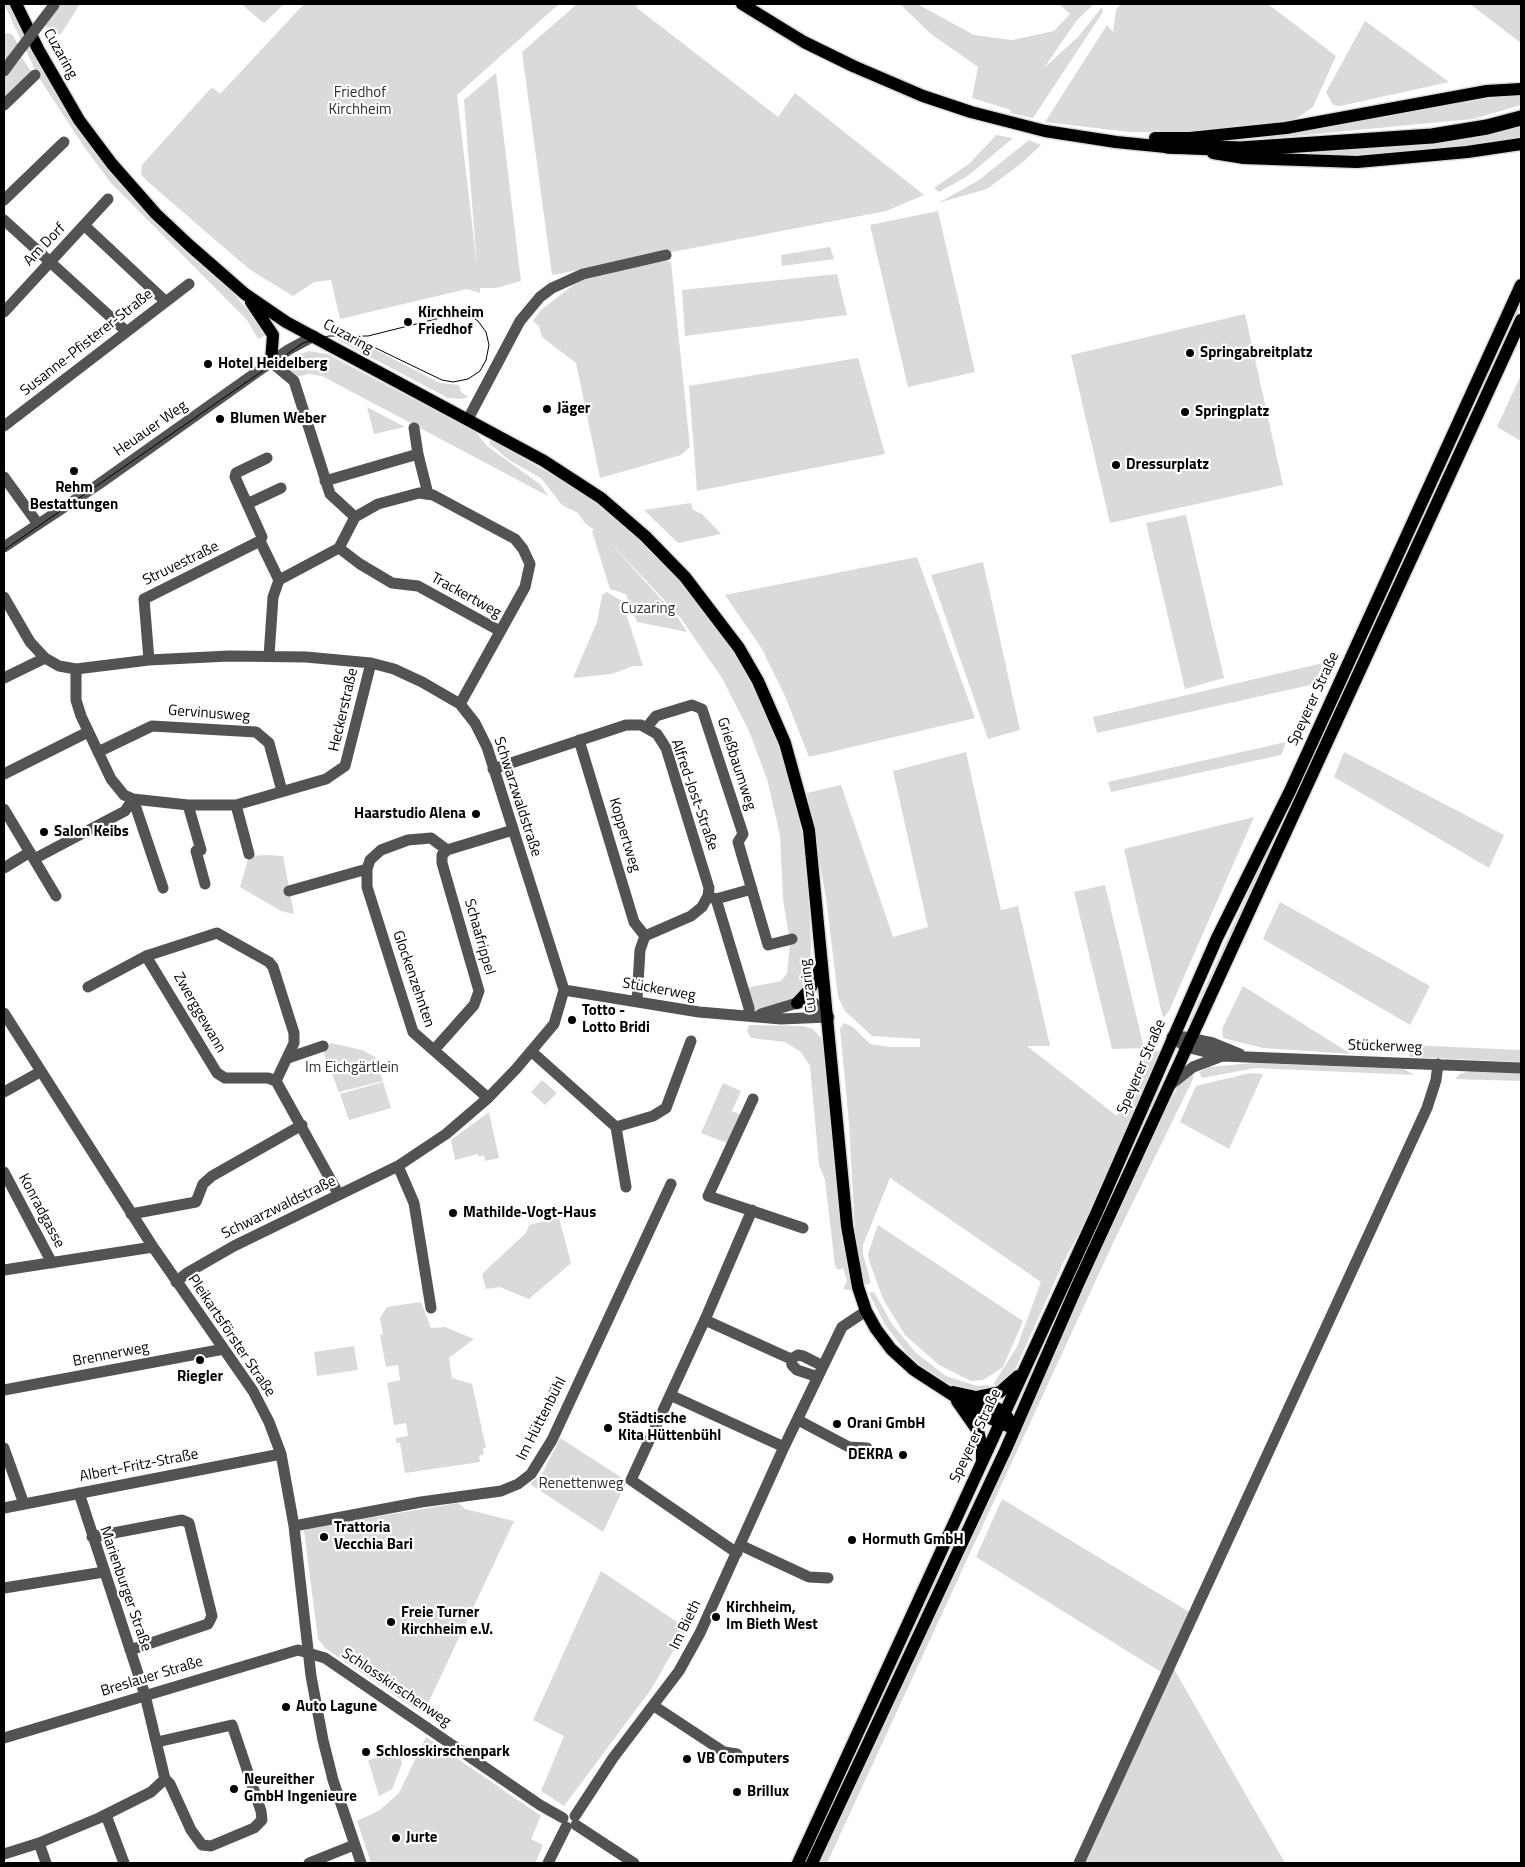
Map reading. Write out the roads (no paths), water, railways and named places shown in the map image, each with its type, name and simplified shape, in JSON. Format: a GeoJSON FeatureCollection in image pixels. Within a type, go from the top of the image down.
{"type":"FeatureCollection","features":[{"type":"Feature","properties":{"kind":"highway"},"geometry":{"type":"LineString","coordinates":[[1167,146],[1240,149],[1432,136],[1478,129],[1521,118]]}},
{"type":"Feature","properties":{"kind":"main road","name":"Cuzaring"},"geometry":{"type":"LineString","coordinates":[[16,4],[38,49],[74,112],[112,164],[156,214],[245,294],[286,322],[544,461],[608,504],[645,536],[685,577],[740,648],[773,712],[798,781],[809,830],[829,1017],[847,1226],[858,1287],[866,1311],[876,1329],[891,1349],[914,1370],[955,1398],[1002,1418]]}},
{"type":"Feature","properties":{"kind":"main road"},"geometry":{"type":"LineString","coordinates":[[742,4],[804,42],[890,83],[971,112],[1045,131],[1167,146],[1244,158],[1357,162],[1467,152],[1521,144]]}},
{"type":"Feature","properties":{"kind":"main road"},"geometry":{"type":"LineString","coordinates":[[1088,137],[1190,138],[1252,133],[1339,120],[1487,91],[1521,81]]}},
{"type":"Feature","properties":{"kind":"main road"},"geometry":{"type":"LineString","coordinates":[[1487,91],[1521,89]]}},
{"type":"Feature","properties":{"kind":"main road","name":"Speyerer Straße"},"geometry":{"type":"LineString","coordinates":[[798,1863],[1110,1183],[1172,1037],[1233,904],[1290,791],[1521,285]]}},
{"type":"Feature","properties":{"kind":"main road"},"geometry":{"type":"LineString","coordinates":[[245,294],[273,335],[271,362]]}},
{"type":"Feature","properties":{"kind":"main road","name":"Speyerer Straße"},"geometry":{"type":"LineString","coordinates":[[812,1863],[1015,1429],[1052,1340],[1521,320]]}},
{"type":"Feature","properties":{"kind":"main road"},"geometry":{"type":"LineString","coordinates":[[797,1003],[810,989],[822,965]]}},
{"type":"Feature","properties":{"kind":"main road"},"geometry":{"type":"LineString","coordinates":[[976,1397],[1000,1392],[1024,1371]]}},
{"type":"Feature","properties":{"kind":"main road","name":"Cuzaring"},"geometry":{"type":"LineString","coordinates":[[940,1389],[976,1397],[1015,1429]]}},
{"type":"Feature","properties":{"kind":"main road"},"geometry":{"type":"LineString","coordinates":[[955,1398],[978,1431],[982,1447],[982,1461]]}},
{"type":"Feature","properties":{"kind":"street"},"geometry":{"type":"LineString","coordinates":[[4,71],[55,4]]}},
{"type":"Feature","properties":{"kind":"street"},"geometry":{"type":"LineString","coordinates":[[4,105],[35,75]]}},
{"type":"Feature","properties":{"kind":"street"},"geometry":{"type":"LineString","coordinates":[[4,200],[64,142]]}},
{"type":"Feature","properties":{"kind":"street","name":"Am Dorf"},"geometry":{"type":"LineString","coordinates":[[4,312],[108,199]]}},
{"type":"Feature","properties":{"kind":"street"},"geometry":{"type":"LineString","coordinates":[[4,220],[126,331]]}},
{"type":"Feature","properties":{"kind":"street"},"geometry":{"type":"LineString","coordinates":[[85,226],[165,301]]}},
{"type":"Feature","properties":{"kind":"street"},"geometry":{"type":"LineString","coordinates":[[468,419],[520,321],[540,297],[552,288],[583,274],[666,255]]}},
{"type":"Feature","properties":{"kind":"street","name":"Susanne-Pfisterer-Straße"},"geometry":{"type":"LineString","coordinates":[[4,426],[189,284]]}},
{"type":"Feature","properties":{"kind":"street","name":"Heuauer Weg"},"geometry":{"type":"LineString","coordinates":[[4,546],[271,362],[314,336]]}},
{"type":"Feature","properties":{"kind":"street"},"geometry":{"type":"LineString","coordinates":[[271,362],[294,381],[330,494],[356,517]]}},
{"type":"Feature","properties":{"kind":"street"},"geometry":{"type":"LineString","coordinates":[[414,428],[428,494]]}},
{"type":"Feature","properties":{"kind":"street"},"geometry":{"type":"LineString","coordinates":[[324,480],[418,454]]}},
{"type":"Feature","properties":{"kind":"street"},"geometry":{"type":"LineString","coordinates":[[267,458],[236,473],[235,477],[262,537],[260,542],[279,580]]}},
{"type":"Feature","properties":{"kind":"street"},"geometry":{"type":"LineString","coordinates":[[4,477],[38,524]]}},
{"type":"Feature","properties":{"kind":"street"},"geometry":{"type":"LineString","coordinates":[[247,504],[281,488]]}},
{"type":"Feature","properties":{"kind":"street"},"geometry":{"type":"LineString","coordinates":[[269,656],[273,597],[279,580],[339,548],[356,517],[378,504],[419,493],[428,494],[515,539],[524,549],[530,564],[528,580],[460,704]]}},
{"type":"Feature","properties":{"kind":"street","name":"Struvestraße"},"geometry":{"type":"LineString","coordinates":[[149,660],[144,598],[260,542]]}},
{"type":"Feature","properties":{"kind":"street","name":"Trackertweg"},"geometry":{"type":"LineString","coordinates":[[339,548],[360,564],[392,583],[418,586],[500,632]]}},
{"type":"Feature","properties":{"kind":"street","name":"Schwarzwaldstraße"},"geometry":{"type":"LineString","coordinates":[[4,597],[30,642],[45,658],[59,666],[76,669],[149,660],[306,656],[371,663],[394,669],[422,682],[460,704],[475,723],[487,747],[564,990],[554,1024],[488,1098],[446,1134],[398,1166],[234,1246],[176,1282]]}},
{"type":"Feature","properties":{"kind":"street"},"geometry":{"type":"LineString","coordinates":[[4,678],[45,658]]}},
{"type":"Feature","properties":{"kind":"street","name":"Heckerstraße"},"geometry":{"type":"LineString","coordinates":[[133,799],[188,805],[236,806],[326,779],[345,766],[371,663]]}},
{"type":"Feature","properties":{"kind":"street"},"geometry":{"type":"LineString","coordinates":[[76,669],[76,700],[88,732],[111,779],[124,794],[133,799],[163,888]]}},
{"type":"Feature","properties":{"kind":"street","name":"Grießbaumweg"},"geometry":{"type":"LineString","coordinates":[[647,727],[656,716],[692,705],[702,709],[743,834],[738,842],[768,945],[792,939]]}},
{"type":"Feature","properties":{"kind":"street"},"geometry":{"type":"LineString","coordinates":[[493,769],[626,725],[641,724],[647,727]]}},
{"type":"Feature","properties":{"kind":"street","name":"Gervinusweg"},"geometry":{"type":"LineString","coordinates":[[98,752],[152,726],[256,732],[269,743],[282,791]]}},
{"type":"Feature","properties":{"kind":"street","name":"Alfred-Jost-Straße"},"geometry":{"type":"LineString","coordinates":[[647,727],[657,734],[666,748],[712,898],[749,1008],[749,1016]]}},
{"type":"Feature","properties":{"kind":"street"},"geometry":{"type":"LineString","coordinates":[[4,774],[88,732]]}},
{"type":"Feature","properties":{"kind":"street","name":"Koppertweg"},"geometry":{"type":"LineString","coordinates":[[579,740],[634,922],[645,936]]}},
{"type":"Feature","properties":{"kind":"street"},"geometry":{"type":"LineString","coordinates":[[4,868],[125,812],[133,799]]}},
{"type":"Feature","properties":{"kind":"street"},"geometry":{"type":"LineString","coordinates":[[188,805],[201,850],[196,851],[205,884]]}},
{"type":"Feature","properties":{"kind":"street"},"geometry":{"type":"LineString","coordinates":[[236,806],[248,854]]}},
{"type":"Feature","properties":{"kind":"street"},"geometry":{"type":"LineString","coordinates":[[4,808],[56,896]]}},
{"type":"Feature","properties":{"kind":"street"},"geometry":{"type":"LineString","coordinates":[[290,891],[367,868],[370,860],[381,850],[408,840],[431,838],[447,850],[513,830]]}},
{"type":"Feature","properties":{"kind":"street","name":"Schaafrippel"},"geometry":{"type":"LineString","coordinates":[[434,1050],[474,1005],[478,991],[442,863],[442,854],[447,850]]}},
{"type":"Feature","properties":{"kind":"street","name":"Glockenzehnten"},"geometry":{"type":"LineString","coordinates":[[367,868],[367,887],[412,1032],[488,1098]]}},
{"type":"Feature","properties":{"kind":"street"},"geometry":{"type":"LineString","coordinates":[[637,1000],[640,950],[645,936],[691,916],[712,898],[752,889]]}},
{"type":"Feature","properties":{"kind":"street"},"geometry":{"type":"LineString","coordinates":[[88,987],[146,956],[217,933],[269,962],[273,967],[294,1033],[294,1043],[276,1081],[339,1195]]}},
{"type":"Feature","properties":{"kind":"street","name":"Zwerggewann"},"geometry":{"type":"LineString","coordinates":[[146,956],[216,1073],[225,1078],[268,1078],[276,1081]]}},
{"type":"Feature","properties":{"kind":"street","name":"Stückerweg"},"geometry":{"type":"LineString","coordinates":[[564,990],[637,1000],[699,1012],[781,1019],[829,1017]]}},
{"type":"Feature","properties":{"kind":"street","name":"Stückerweg"},"geometry":{"type":"LineString","coordinates":[[749,1016],[797,1003],[813,1002],[829,1017]]}},
{"type":"Feature","properties":{"kind":"street","name":"Pleikartsförster Straße"},"geometry":{"type":"LineString","coordinates":[[4,1013],[131,1214],[176,1282],[253,1391],[269,1422],[281,1454],[294,1526],[311,1676],[323,1740],[361,1863]]}},
{"type":"Feature","properties":{"kind":"street","name":"Stückerweg"},"geometry":{"type":"LineString","coordinates":[[1172,1037],[1222,1056],[1521,1068]]}},
{"type":"Feature","properties":{"kind":"street"},"geometry":{"type":"LineString","coordinates":[[616,1127],[652,1116],[666,1108],[691,1041]]}},
{"type":"Feature","properties":{"kind":"street","name":"Stückerweg"},"geometry":{"type":"LineString","coordinates":[[1189,1042],[1213,1043],[1247,1057]]}},
{"type":"Feature","properties":{"kind":"street"},"geometry":{"type":"LineString","coordinates":[[288,1058],[324,1046]]}},
{"type":"Feature","properties":{"kind":"street"},"geometry":{"type":"LineString","coordinates":[[531,1051],[616,1127],[626,1187]]}},
{"type":"Feature","properties":{"kind":"street"},"geometry":{"type":"LineString","coordinates":[[1168,1087],[1193,1067],[1222,1056]]}},
{"type":"Feature","properties":{"kind":"street"},"geometry":{"type":"LineString","coordinates":[[1079,1863],[1427,1108],[1436,1080],[1438,1064]]}},
{"type":"Feature","properties":{"kind":"street"},"geometry":{"type":"LineString","coordinates":[[4,1092],[40,1072]]}},
{"type":"Feature","properties":{"kind":"street"},"geometry":{"type":"LineString","coordinates":[[753,1099],[708,1196],[803,1228]]}},
{"type":"Feature","properties":{"kind":"street"},"geometry":{"type":"LineString","coordinates":[[131,1214],[196,1202],[203,1184],[212,1176],[302,1125]]}},
{"type":"Feature","properties":{"kind":"street"},"geometry":{"type":"LineString","coordinates":[[398,1166],[414,1203],[431,1308]]}},
{"type":"Feature","properties":{"kind":"street","name":"Konradgasse"},"geometry":{"type":"LineString","coordinates":[[4,1172],[52,1263]]}},
{"type":"Feature","properties":{"kind":"street","name":"Im Hüttenbühl"},"geometry":{"type":"LineString","coordinates":[[294,1526],[421,1502],[500,1491],[518,1484],[531,1474],[552,1440],[671,1184]]}},
{"type":"Feature","properties":{"kind":"street"},"geometry":{"type":"LineString","coordinates":[[752,1210],[631,1480],[738,1549],[809,1577],[828,1578]]}},
{"type":"Feature","properties":{"kind":"street"},"geometry":{"type":"LineString","coordinates":[[4,1270],[153,1247]]}},
{"type":"Feature","properties":{"kind":"street","name":"Im Bieth"},"geometry":{"type":"LineString","coordinates":[[548,1863],[570,1821],[613,1758],[680,1671],[700,1633],[784,1447],[842,1326],[866,1311]]}},
{"type":"Feature","properties":{"kind":"street"},"geometry":{"type":"LineString","coordinates":[[704,1320],[791,1359],[798,1355],[804,1356],[821,1372]]}},
{"type":"Feature","properties":{"kind":"street","name":"Brennerweg"},"geometry":{"type":"LineString","coordinates":[[4,1390],[224,1349]]}},
{"type":"Feature","properties":{"kind":"street"},"geometry":{"type":"LineString","coordinates":[[670,1395],[784,1447]]}},
{"type":"Feature","properties":{"kind":"street"},"geometry":{"type":"LineString","coordinates":[[798,1420],[849,1447],[867,1448]]}},
{"type":"Feature","properties":{"kind":"street"},"geometry":{"type":"LineString","coordinates":[[4,1448],[24,1504]]}},
{"type":"Feature","properties":{"kind":"street","name":"Albert-Fritz-Straße"},"geometry":{"type":"LineString","coordinates":[[4,1508],[281,1454]]}},
{"type":"Feature","properties":{"kind":"street","name":"Marienburger Straße"},"geometry":{"type":"LineString","coordinates":[[79,1493],[145,1695],[165,1779],[170,1784],[191,1830],[202,1845],[211,1846],[254,1828],[262,1820],[261,1811],[232,1725],[157,1742]]}},
{"type":"Feature","properties":{"kind":"street"},"geometry":{"type":"LineString","coordinates":[[92,1537],[182,1520],[189,1523],[212,1616],[208,1624],[130,1650]]}},
{"type":"Feature","properties":{"kind":"street"},"geometry":{"type":"LineString","coordinates":[[4,1588],[104,1572]]}},
{"type":"Feature","properties":{"kind":"street","name":"Breslauer Straße"},"geometry":{"type":"LineString","coordinates":[[4,1738],[290,1652],[298,1650],[309,1653]]}},
{"type":"Feature","properties":{"kind":"street","name":"Schlosskirschenweg"},"geometry":{"type":"LineString","coordinates":[[309,1653],[325,1658],[540,1805],[570,1821],[634,1863]]}},
{"type":"Feature","properties":{"kind":"street"},"geometry":{"type":"LineString","coordinates":[[654,1706],[724,1752],[737,1754]]}},
{"type":"Feature","properties":{"kind":"street"},"geometry":{"type":"LineString","coordinates":[[4,1854],[40,1844],[106,1815],[151,1792],[165,1779]]}},
{"type":"Feature","properties":{"kind":"street"},"geometry":{"type":"LineString","coordinates":[[106,1815],[124,1863]]}},
{"type":"Feature","properties":{"kind":"street"},"geometry":{"type":"LineString","coordinates":[[40,1844],[46,1863]]}},
{"type":"Feature","properties":{"kind":"street"},"geometry":{"type":"LineString","coordinates":[[309,1863],[354,1845]]}},
{"type":"Feature","properties":{"kind":"tram line"},"geometry":{"type":"LineString","coordinates":[[357,339],[442,380],[453,382],[468,379],[480,371],[486,360],[489,345],[486,332],[478,321],[469,315],[456,311],[441,313]]}},
{"type":"Feature","properties":{"kind":"tram line"},"geometry":{"type":"LineString","coordinates":[[4,550],[303,343],[329,336],[368,336],[448,316]]}},
{"type":"Feature","properties":{"kind":"place","name":"Kirchheim Friedhof"},"geometry":{"type":"Point","coordinates":[408,322]}},
{"type":"Feature","properties":{"kind":"place","name":"Springabreitplatz"},"geometry":{"type":"Point","coordinates":[1190,353]}},
{"type":"Feature","properties":{"kind":"place","name":"Hotel Heidelberg"},"geometry":{"type":"Point","coordinates":[208,364]}},
{"type":"Feature","properties":{"kind":"place","name":"Jäger"},"geometry":{"type":"Point","coordinates":[547,409]}},
{"type":"Feature","properties":{"kind":"place","name":"Springplatz"},"geometry":{"type":"Point","coordinates":[1185,412]}},
{"type":"Feature","properties":{"kind":"place","name":"Blumen Weber"},"geometry":{"type":"Point","coordinates":[220,419]}},
{"type":"Feature","properties":{"kind":"place","name":"Dressurplatz"},"geometry":{"type":"Point","coordinates":[1116,465]}},
{"type":"Feature","properties":{"kind":"place","name":"Rehm Bestattungen"},"geometry":{"type":"Point","coordinates":[74,471]}},
{"type":"Feature","properties":{"kind":"place","name":"Haarstudio Alena"},"geometry":{"type":"Point","coordinates":[476,814]}},
{"type":"Feature","properties":{"kind":"place","name":"Salon Keibs"},"geometry":{"type":"Point","coordinates":[44,832]}},
{"type":"Feature","properties":{"kind":"place","name":"Totto - Lotto Bridi"},"geometry":{"type":"Point","coordinates":[572,1020]}},
{"type":"Feature","properties":{"kind":"place","name":"Mathilde-Vogt-Haus"},"geometry":{"type":"Point","coordinates":[453,1213]}},
{"type":"Feature","properties":{"kind":"place","name":"Riegler"},"geometry":{"type":"Point","coordinates":[200,1360]}},
{"type":"Feature","properties":{"kind":"place","name":"Orani GmbH"},"geometry":{"type":"Point","coordinates":[837,1424]}},
{"type":"Feature","properties":{"kind":"place","name":"Städtische Kita Hüttenbühl"},"geometry":{"type":"Point","coordinates":[608,1428]}},
{"type":"Feature","properties":{"kind":"place","name":"DEKRA"},"geometry":{"type":"Point","coordinates":[903,1455]}},
{"type":"Feature","properties":{"kind":"place","name":"Trattoria Vecchia Bari"},"geometry":{"type":"Point","coordinates":[324,1537]}},
{"type":"Feature","properties":{"kind":"place","name":"Hormuth GmbH"},"geometry":{"type":"Point","coordinates":[852,1540]}},
{"type":"Feature","properties":{"kind":"place","name":"Kirchheim, Im Bieth West"},"geometry":{"type":"Point","coordinates":[716,1617]}},
{"type":"Feature","properties":{"kind":"place","name":"Freie Turner Kirchheim e.V."},"geometry":{"type":"Point","coordinates":[391,1622]}},
{"type":"Feature","properties":{"kind":"place","name":"Auto Lagune"},"geometry":{"type":"Point","coordinates":[286,1707]}},
{"type":"Feature","properties":{"kind":"place","name":"Schlosskirschenpark"},"geometry":{"type":"Point","coordinates":[366,1752]}},
{"type":"Feature","properties":{"kind":"place","name":"VB Computers"},"geometry":{"type":"Point","coordinates":[687,1759]}},
{"type":"Feature","properties":{"kind":"place","name":"Neureither GmbH Ingenieure"},"geometry":{"type":"Point","coordinates":[234,1789]}},
{"type":"Feature","properties":{"kind":"place","name":"Brillux"},"geometry":{"type":"Point","coordinates":[737,1792]}},
{"type":"Feature","properties":{"kind":"place","name":"Jurte"},"geometry":{"type":"Point","coordinates":[396,1838]}},
{"type":"Feature","properties":{"kind":"park label","name":"Friedhof Kirchheim"},"geometry":{"type":"Point","coordinates":[360,102]}},
{"type":"Feature","properties":{"kind":"park label","name":"Im Eichgärtlein"},"geometry":{"type":"Point","coordinates":[352,1068]}},
{"type":"Feature","properties":{"kind":"park label","name":"Renettenweg"},"geometry":{"type":"Point","coordinates":[581,1484]}}]}
